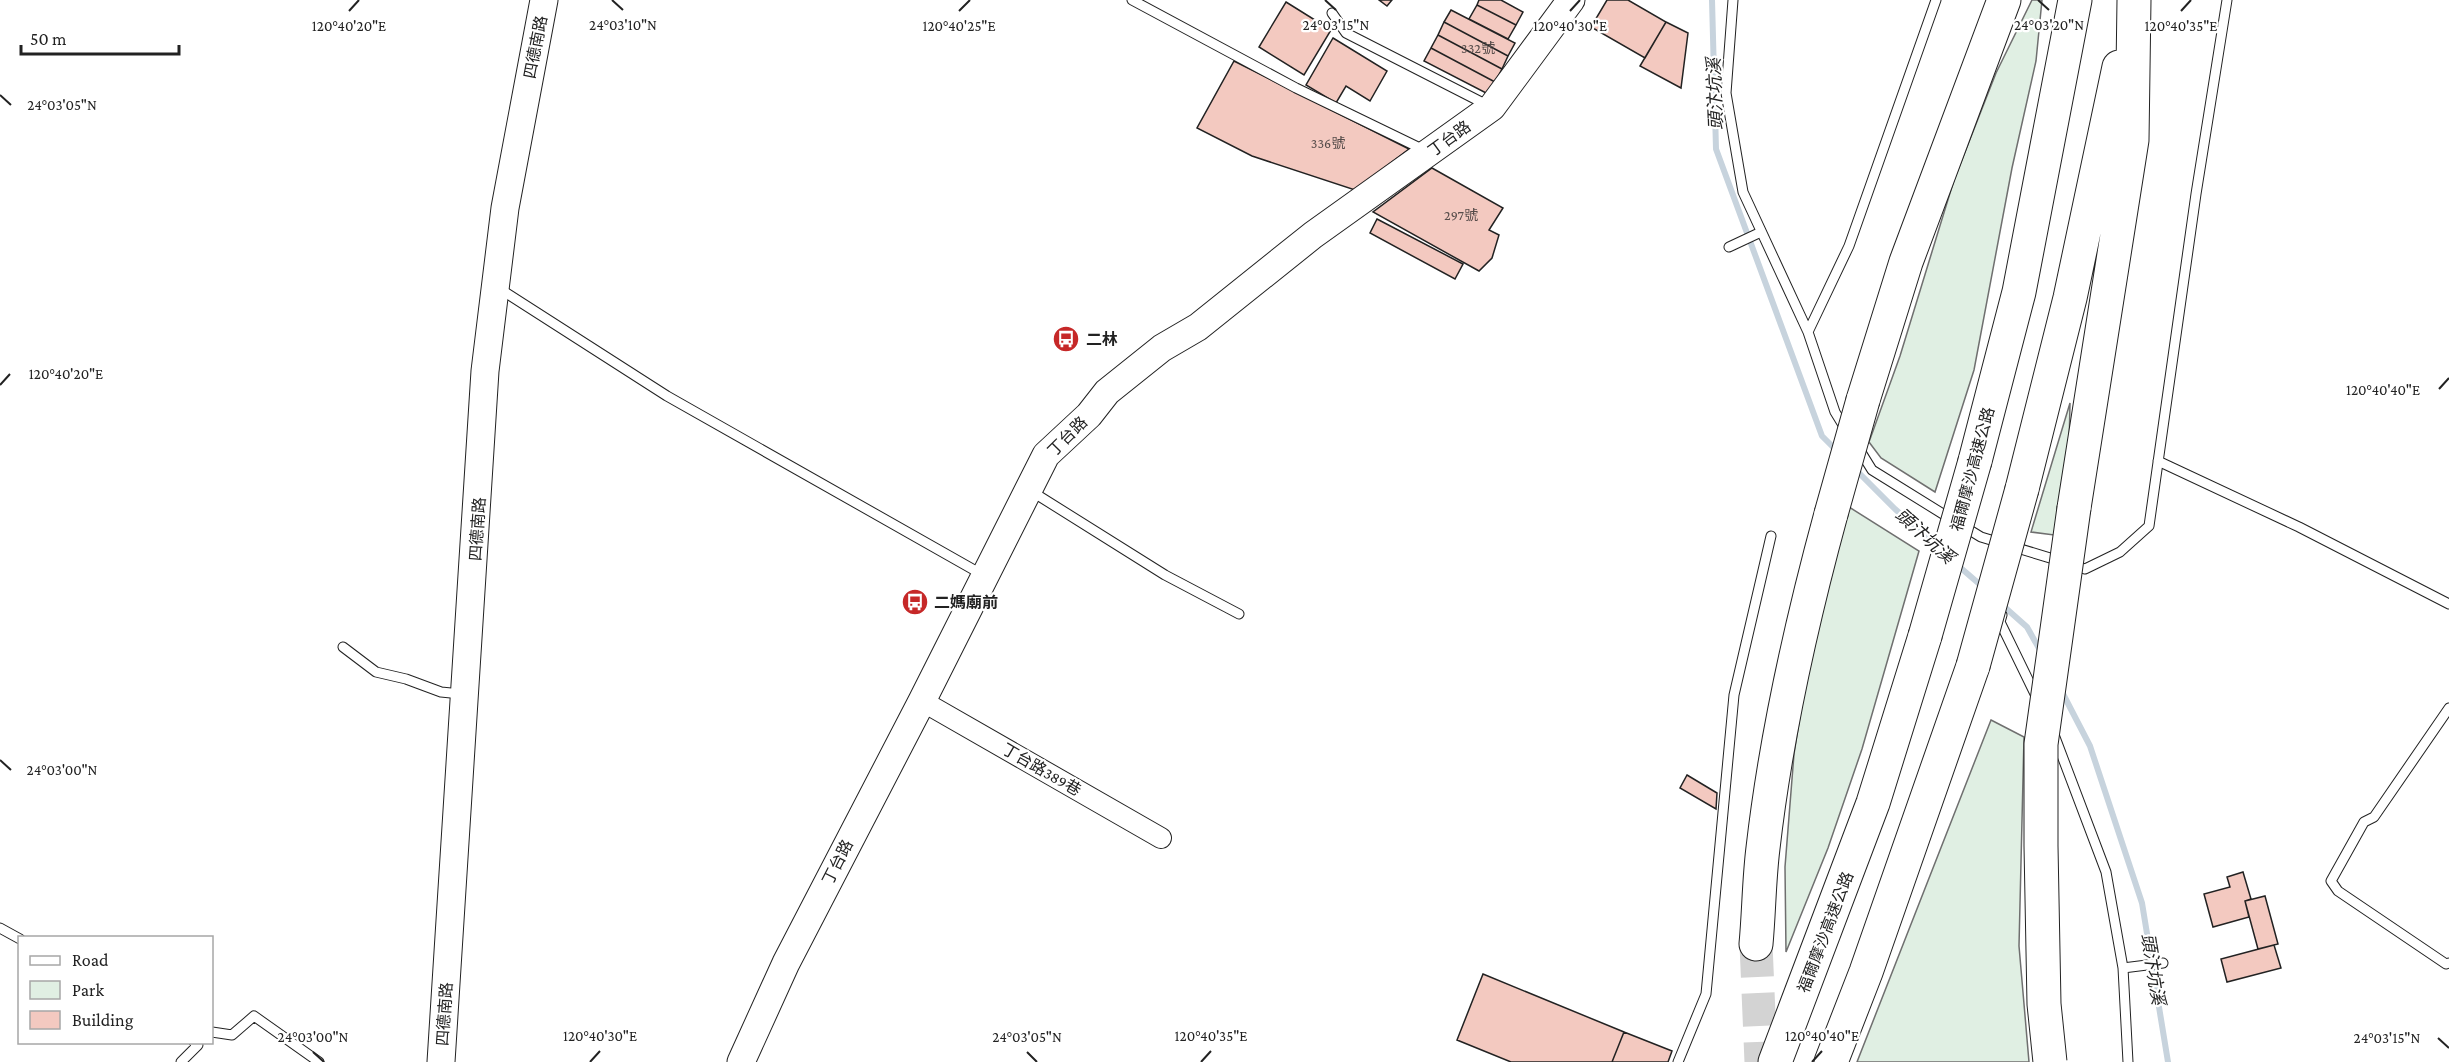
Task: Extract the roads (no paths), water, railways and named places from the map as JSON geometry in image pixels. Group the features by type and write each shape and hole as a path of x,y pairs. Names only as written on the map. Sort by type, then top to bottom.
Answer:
{"highway":[{"path":"1756,944 1763,850 1779,744 1808,596 1863,400 1906,262 2004,0"},
{"name":"福爾摩沙高速公路","path":"1775,1062 1873,803 1925,636 1975,461 2019,292 2075,0"},
{"path":"1831,1062 1866,972 1973,666 2022,489 2070,298 2133,0"},
{"path":"2050,1062 2044,1004 2041,744 2074,508 2132,141 2133,0"},
{"path":"2044,1004 2062,1062"}],"street":[{"name":"四德南路","path":"441,1062 485,371 505,208 544,0"},
{"name":"丁台路","path":"745,1059 786,963 1046,455 1089,415 1107,392 1162,348 1198,327 1313,235 1492,107 1570,0"},
{"name":"丁台路389巷","path":"922,701 1161,838"}],"lane":[{"path":"1132,0 1296,88 1429,153"},
{"path":"1733,0 1726,93 1743,192 1808,332 1835,412 1872,470 1981,537 2085,569 2120,552 2149,526 2227,0"},
{"path":"1808,332 1849,246 1936,0"},
{"path":"1332,13 1346,33 1492,107"},
{"path":"1729,247 1761,232"},
{"path":"495,286 667,396 985,576"},
{"path":"2158,461 2299,527 2449,604"},
{"path":"1029,490 1166,575 1239,614"},
{"path":"1678,1062 1706,994 1734,694 1771,536"},
{"path":"2016,560 2019,549"},
{"path":"2006,602 2000,622 2060,746 2106,872 2123,968 2128,1062"},
{"path":"343,647 376,672 406,679 441,692 466,695"},
{"path":"2449,708 2374,817 2364,822 2331,881 2338,891 2445,964 2449,963"},
{"path":"0,928 18,938"},
{"path":"2123,968 2163,963"},
{"path":"213,1032 232,1035 254,1016 319,1062"},
{"path":"181,1062 198,1046 196,1044"}],"waterway":[{"name":"頭汴坑溪","path":"1712,0 1716,149 1822,436 1837,451"},
{"name":"頭汴坑溪","path":"1855,469 1939,548"},
{"name":"頭汴坑溪","path":"1955,563 1984,588"},
{"name":"頭汴坑溪","path":"2000,603 2027,627 2041,652"},
{"name":"頭汴坑溪","path":"2061,690 2090,746 2142,903 2168,1062"}],"tunnel":[{"path":"1756,944 1761,1062"}],"place":[{"name":"二林","path":"1066,339"},
{"name":"二媽廟前","path":"915,602"}]}
